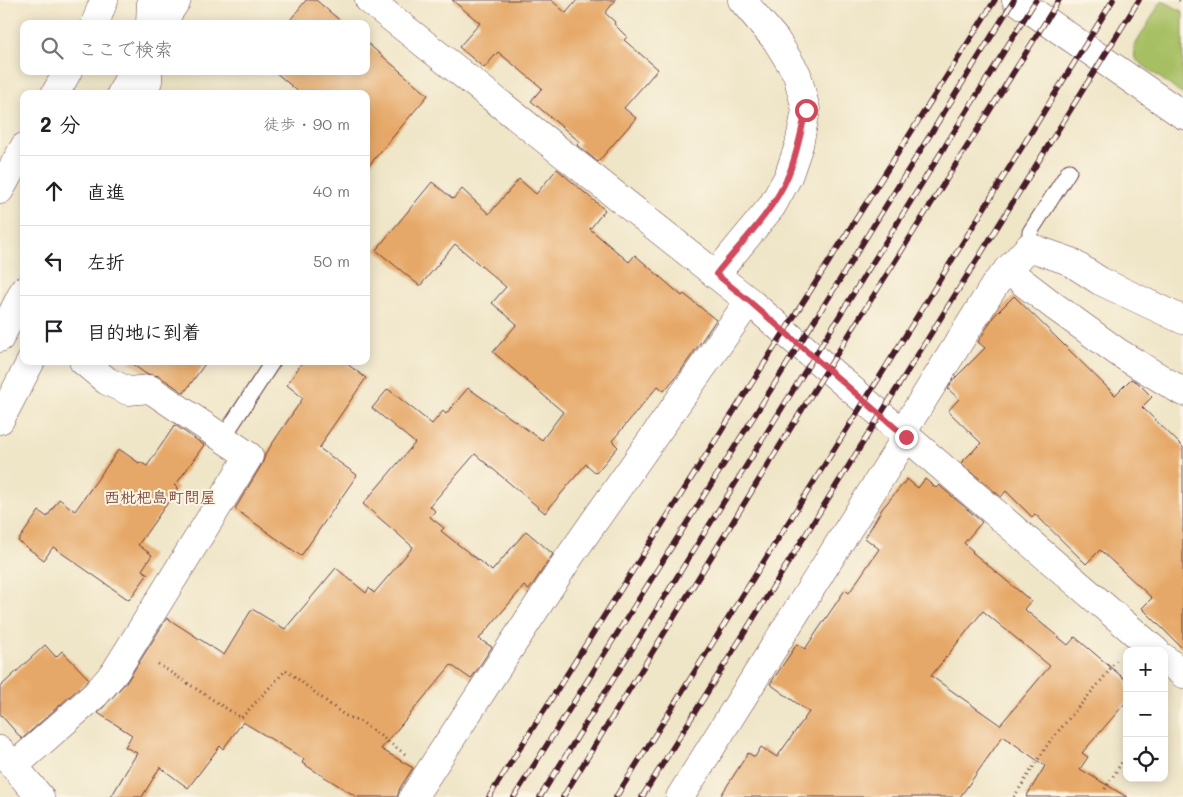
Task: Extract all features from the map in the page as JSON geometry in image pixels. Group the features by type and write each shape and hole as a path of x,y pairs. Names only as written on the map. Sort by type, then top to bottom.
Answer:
{"street":[{"path":"97,20 104,0"},
{"path":"150,20 151,0"},
{"path":"164,20 177,0"},
{"path":"369,0 749,301 1146,642"},
{"path":"716,274 772,206 788,177 799,145 806,110 797,74 776,40 742,0"},
{"path":"1016,0 1183,115"},
{"path":"57,90 66,75"},
{"path":"123,90 130,75"},
{"path":"145,90 148,75"},
{"path":"0,190 20,154"},
{"path":"680,797 996,283 1028,247 1069,261 1100,282 1183,320"},
{"path":"1007,270 1119,353 1183,392"},
{"path":"0,338 20,298"},
{"path":"414,797 570,556 749,301"},
{"path":"0,420 29,365"},
{"path":"40,797 7,758 96,694 115,672 249,456 150,389 128,391 107,381 89,365"},
{"path":"1168,661 1183,674"}],"lane":[{"path":"1028,247 1030,232 1069,171"},
{"path":"223,438 270,365"}],"path":[{"path":"1179,0 1183,2"},
{"path":"1014,797 1050,741 1105,676 1146,642"},
{"path":"131,647 241,718 286,670 344,715 363,722 430,772"},
{"path":"1105,789 1123,760"}],"green space":[{"path":"1162,0 1183,12 1183,95 1135,59 1134,47"}],"building":[{"path":"306,0 316,0 339,20 290,20"},
{"path":"452,0 551,0 566,13 577,0 616,0 605,13 627,37 624,40 658,69 624,108 636,118 598,162 577,145 580,142 531,101 542,88 498,52 484,68 459,47 480,23"},
{"path":"370,45 428,95 370,164 370,90 296,90 279,75 370,75"},
{"path":"557,169 605,210 590,229 629,262 635,255 682,296 684,294 716,320 680,372 664,391 658,386 612,441 618,447 596,473 586,464 545,513 475,454 430,506 435,511 430,517 444,528 441,531 492,571 526,531 553,554 529,590 524,586 479,639 492,647 471,679 451,665 381,749 413,768 400,788 397,797 357,797 302,763 304,759 243,722 223,749 220,746 188,788 160,767 142,797 111,797 137,753 125,747 132,735 98,713 128,680 167,618 224,655 252,609 285,629 336,568 366,593 369,588 374,593 413,547 363,504 415,443 372,408 388,389 432,424 443,411 446,414 468,388 542,440 563,412 493,352 517,324 492,303 506,287 455,244 420,286 376,250 432,182 453,199 462,189 489,214 519,179 536,194"},
{"path":"1014,296 1115,395 1131,379 1137,382 1152,397 1142,407 1183,447 1183,649 1142,608 1152,598 1100,550 1086,564 1035,514 1032,517 1006,491 1001,497 961,463 981,443 948,411 959,399 948,389 953,380 985,348 978,342 994,316"},
{"path":"134,365 204,365 184,393 159,376 146,374"},
{"path":"300,365 348,365 366,378 319,448 357,475 301,556 235,509 262,464 266,453 303,398 287,385"},
{"path":"175,425 204,445 175,486 178,488 138,545 152,555 142,570 148,574 129,600 53,547 44,560 18,541 39,511 47,517 59,499 75,511 119,449 139,463 147,466"},
{"path":"907,479 918,488 925,479 936,488 939,485 982,522 964,543 972,552 1031,601 1024,609 1068,645 1075,637 1123,678 1123,706 1082,753 1088,757 1080,769 1127,797 1026,797 1045,766 1003,736 960,797 720,797 748,753 755,757 761,747 777,757 809,712 770,684 797,644 805,649 845,590 849,593 879,549 865,538 882,509","holes":["983,611 1050,666 1000,725 931,676"]},
{"path":"45,645 56,657 62,651 89,679 22,739 0,714 0,687"}],"railway":[{"path":"489,797 995,0"},
{"path":"514,797 1014,0"},
{"path":"540,797 1036,0"},
{"path":"563,797 813,392 1059,0"},
{"path":"616,797 1113,0"},
{"path":"642,797 1139,0"}],"district":[{"name":"西枇杷島町問屋","path":"160,497"}],"route":[{"path":"806,110 799,145 788,177 772,206 716,274 906,437"}]}
